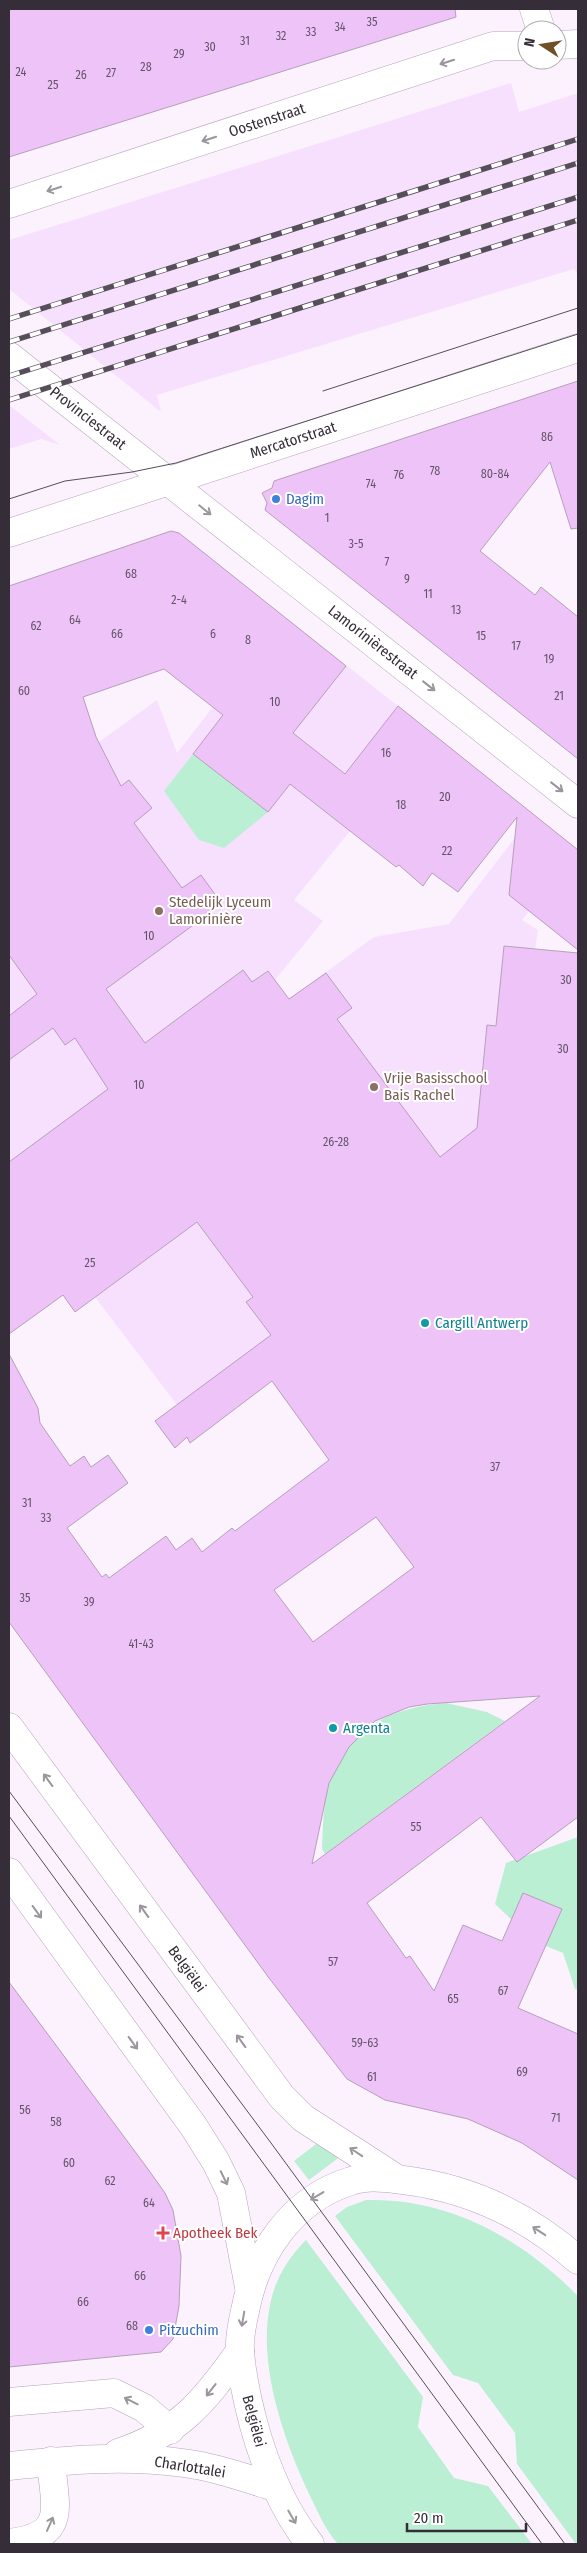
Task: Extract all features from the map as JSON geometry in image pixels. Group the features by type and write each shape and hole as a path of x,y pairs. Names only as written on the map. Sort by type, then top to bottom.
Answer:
{"street":[{"name":"Oostenstraat","path":"9,204 493,46 517,46"},
{"name":"Mercatorstraat","path":"9,533 167,480 578,348"},
{"name":"Provinciestraat","path":"9,356 167,480"},
{"name":"Lamorinièrestraat","path":"167,480 578,804"},
{"name":"Belgiëlei","path":"9,1727 282,2097 303,2118 397,2179"},
{"name":"Belgiëlei","path":"9,1872 194,2127 216,2162 231,2193 249,2287"},
{"name":"Belgiëlei","path":"310,2544 299,2530 275,2487 260,2448 246,2396 240,2351 249,2287 262,2257 279,2230 297,2210 312,2199 352,2180 376,2177 432,2184 473,2195 516,2216 564,2248 578,2260"},
{"name":"Charlottalei","path":"102,2458 146,2444 170,2430 209,2394 240,2351"},
{"path":"9,2402 114,2393 144,2408 170,2430"},
{"name":"Charlottalei","path":"9,2466 102,2458 184,2463 275,2487"},
{"path":"9,2543 28,2541 45,2534 51,2525 55,2509 51,2461"}],"shaded area":[{"path":"511,83 519,112 578,93 578,275 574,269 157,395 161,412 9,289 9,240"},
{"path":"9,405 60,445 41,439 9,449"},
{"path":"284,616 398,706 319,807 350,831 294,900 323,921 275,980 288,1000 374,937 449,924 533,814 578,850 522,920 538,930 535,949 480,1180 177,1405 95,1297 171,1242 135,1190 207,1060 9,1206 9,767 87,710 99,742 157,700 177,753"}],"green space":[{"path":"193,754 268,812 224,848 199,840 164,791"},
{"path":"446,1703 487,1712 505,1721 325,1854 322,1849 327,1792 337,1765 347,1748 359,1735 374,1724 390,1716 407,1709"},
{"path":"578,1837 578,1990 575,1989 563,1953 534,1941 495,1904 506,1863"},
{"path":"316,2144 345,2153 309,2180 294,2161"},
{"path":"366,2200 397,2201 426,2206 455,2214 482,2226 532,2256 578,2296 578,2544 576,2544 517,2464 515,2433 478,2383 453,2375 335,2216 347,2207"},
{"path":"306,2240 423,2397 418,2427 454,2478 488,2486 532,2544 338,2544 334,2539 321,2519 293,2457 276,2406 267,2354 267,2329 275,2286 293,2254"}],"building":[{"path":"9,9 455,9 456,17 9,157"},
{"path":"578,381 578,528 571,529 550,462 480,551 535,595 541,587 578,617 578,759 265,510 267,503 262,493 272,488 274,481"},
{"path":"171,531 179,533 346,666 293,733 345,774 398,706 578,850 578,950 509,895 517,817 458,892 432,873 423,886 399,865 396,867 290,784 268,812 193,754 223,715 164,669 83,697 96,737 121,786 129,780 152,808 134,823 182,888 201,875 222,904 106,989 145,1043 243,970 252,982 268,971 289,999 326,973 352,1008 337,1019 440,1157 477,1128 487,1025 496,1026 504,946 578,953 578,1817 517,1862 481,1817 367,1903 406,1958 410,1956 434,1991 463,1925 502,1941 523,1893 562,1909 518,2008 578,2034 578,2180 522,2143 468,2119 385,2100 347,2079 269,1978 9,1622 9,1354 38,1408 40,1423 70,1466 84,1456 91,1467 108,1455 128,1483 67,1528 102,1577 106,1574 109,1578 166,1536 176,1550 192,1538 202,1552 232,1528 235,1531 329,1460 272,1381 190,1443 187,1437 175,1448 155,1421 271,1335 246,1302 253,1297 197,1222 75,1312 63,1295 9,1334 9,1162 108,1089 75,1038 65,1045 53,1028 9,1060 9,1016 37,994 9,955 9,586","holes":["376,1517 414,1567 313,1642 274,1590","540,1696 312,1864 329,1783 349,1747 375,1721 409,1707 427,1704"]},
{"path":"9,1982 145,2165 165,2193 173,2210 181,2256 179,2306 173,2339 161,2352 9,2367"}],"tram line":[{"path":"323,391 578,308"},
{"path":"9,499 65,481 132,472 176,463 578,334"},
{"path":"9,1791 271,2143 565,2544"},
{"path":"9,1816 542,2544"}],"railway":[{"path":"9,319 578,139"},
{"path":"9,342 578,163"},
{"path":"9,376 578,197"},
{"path":"9,400 578,220"}],"place":[{"name":"Dagim","path":"276,499"},
{"name":"Stedelijk Lyceum Lamorinière","path":"159,911"},
{"name":"Vrije Basisschool Bais Rachel","path":"374,1087"},
{"name":"Cargill Antwerp","path":"425,1323"},
{"name":"Argenta","path":"333,1728"},
{"name":"Apotheek Bek","path":"163,2233"},
{"name":"Pitzuchim","path":"149,2330"}]}
